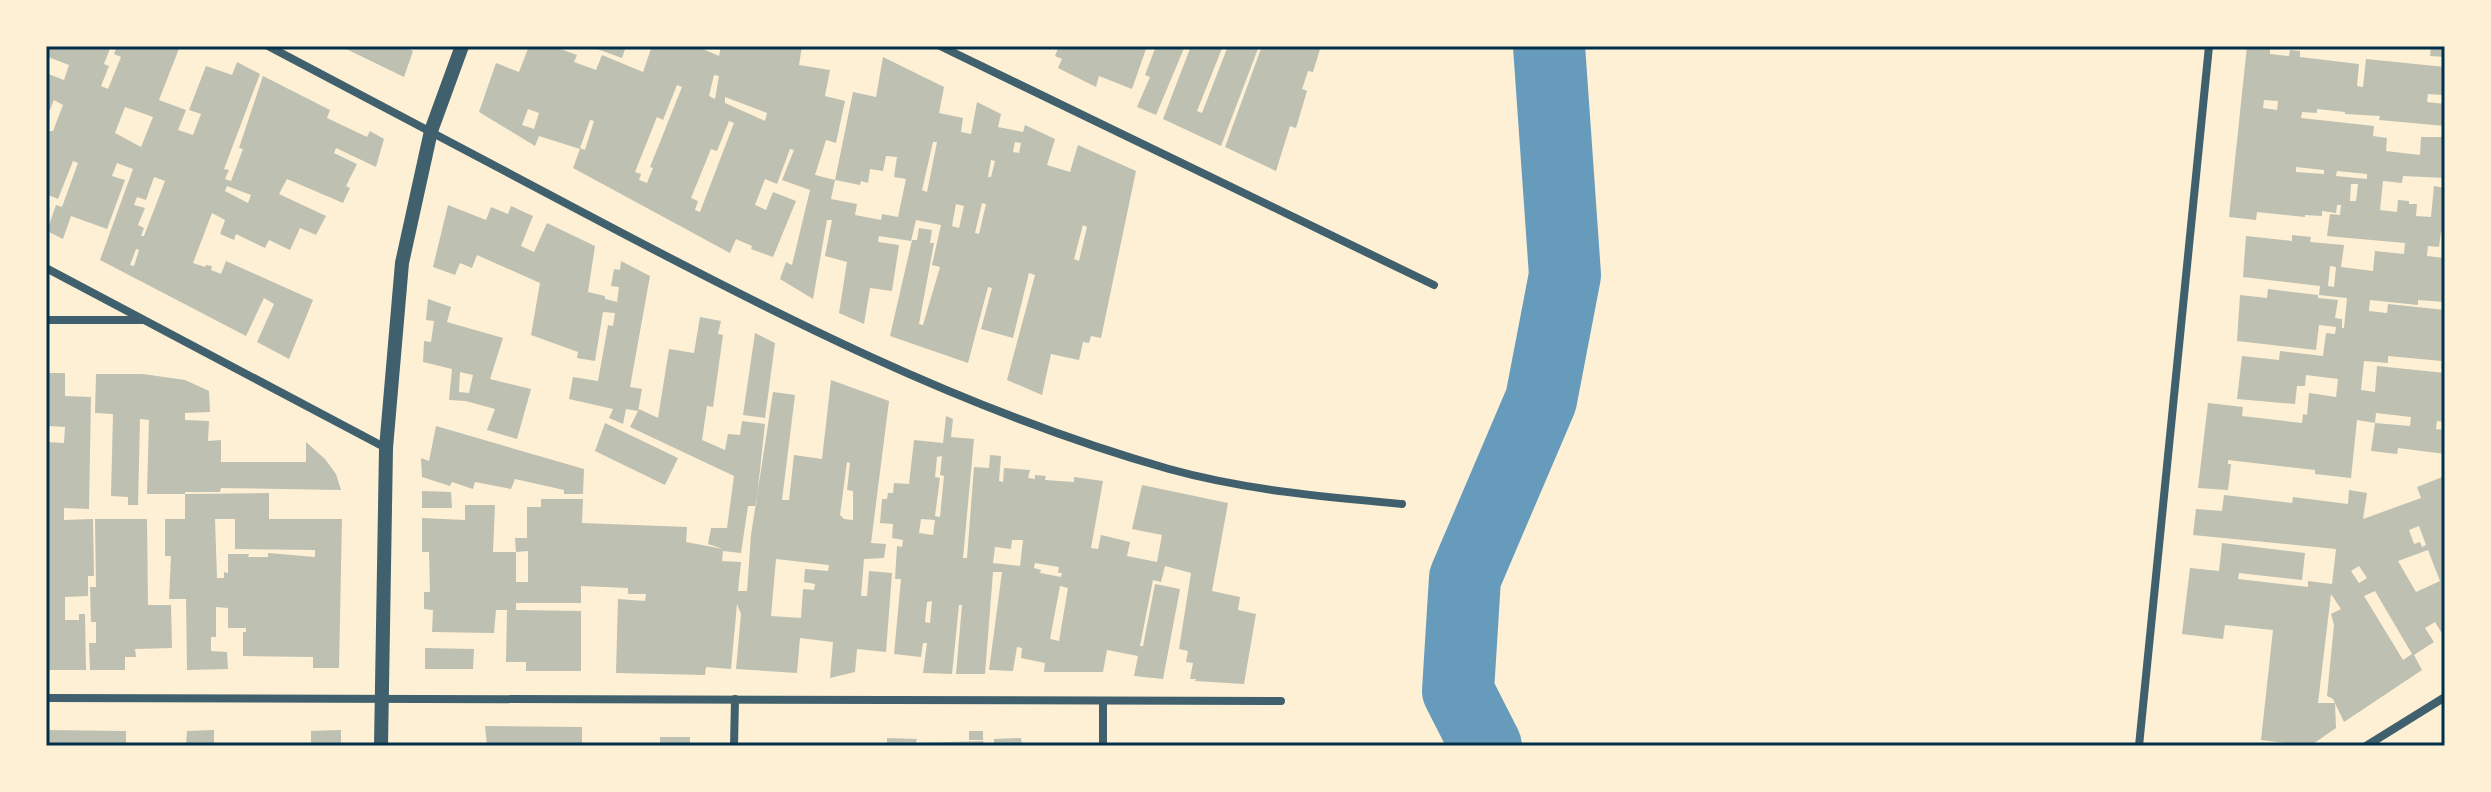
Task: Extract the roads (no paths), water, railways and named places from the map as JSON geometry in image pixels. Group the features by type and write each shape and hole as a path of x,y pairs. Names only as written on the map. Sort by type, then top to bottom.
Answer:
{"street":[{"path":"268,46 667,257 857,352 1010,416 1171,469 1298,495 1402,504"},
{"path":"381,746 386,448 402,263 431,131 462,46"},
{"path":"940,46 1434,285"},
{"path":"2139,746 2209,46"},
{"path":"46,268 386,448"},
{"path":"46,320 143,320"},
{"path":"2366,746 2445,697"},
{"path":"46,698 1281,701"},
{"path":"734,746 735,699"},
{"path":"1103,702 1103,746"}],"waterway":[{"path":"1486,746 1458,691 1465,578 1541,400 1565,275 1549,46"}]}
